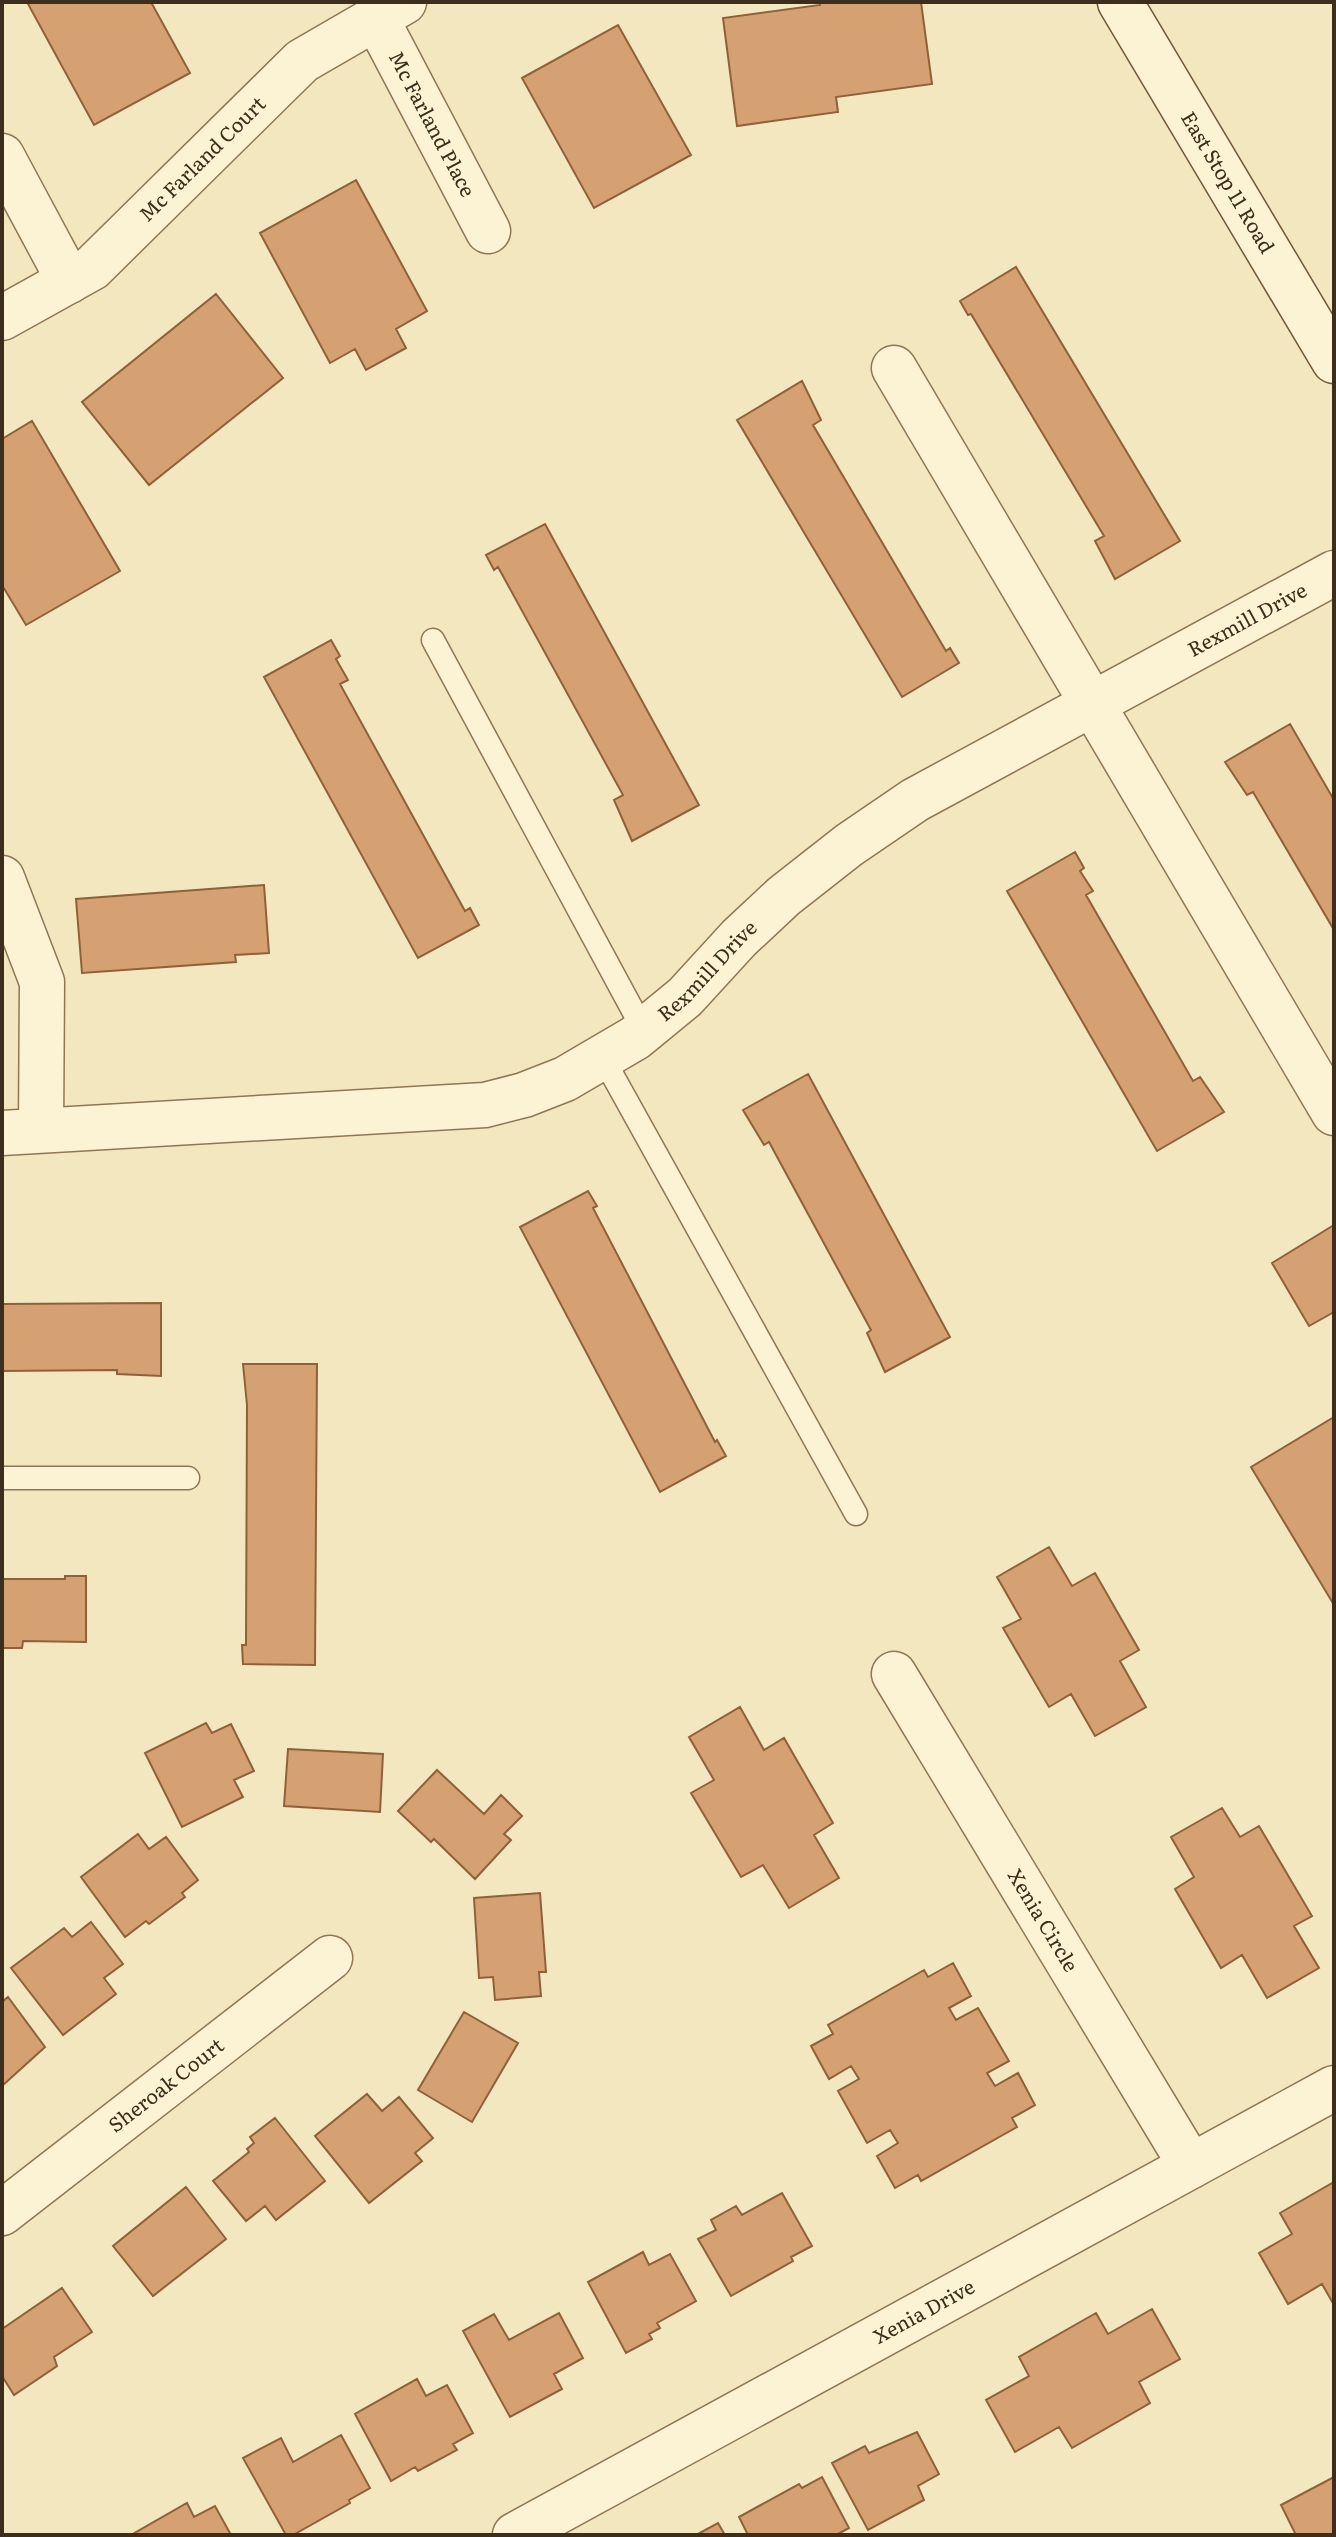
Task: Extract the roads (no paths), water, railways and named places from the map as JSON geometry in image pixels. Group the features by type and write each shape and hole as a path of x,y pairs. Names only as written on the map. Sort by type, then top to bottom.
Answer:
{"street":[{"name":"East Stop 11 Road","path":"1120,2 1334,361"},
{"name":"Mc Farland Place","path":"390,10 488,231"},
{"name":"Mc Farland Court","path":"2,318 92,268 302,61 390,10"},
{"path":"2,156 69,281"},
{"path":"894,368 1334,1113"},
{"name":"Rexmill Drive","path":"21,1131 485,1105 524,1095 565,1079 644,1031 685,997 768,910 849,845 949,780 1334,573"},
{"path":"2,878 42,982 21,1131"},
{"name":"Xenia Circle","path":"894,1674 1191,2166"},
{"name":"Sheroak Court","path":"2,2213 330,1958"},
{"name":"Xenia Drive","path":"515,2535 1334,2088"}],"lane":[{"path":"433,640 644,1031"},
{"path":"603,1058 856,1514"},
{"path":"2,1478 188,1478"}]}
